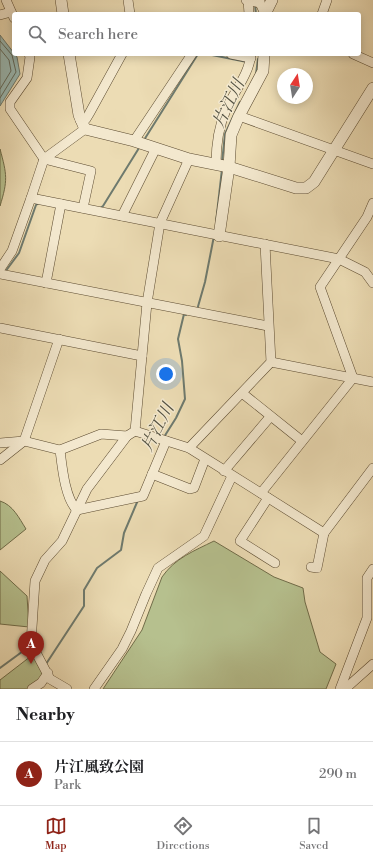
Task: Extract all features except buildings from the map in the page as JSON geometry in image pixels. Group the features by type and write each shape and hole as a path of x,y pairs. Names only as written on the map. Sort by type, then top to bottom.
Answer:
{"street":[{"path":"0,15 12,15 6,0"},
{"path":"61,0 63,12"},
{"path":"128,0 130,12"},
{"path":"249,12 247,0 260,2 264,12"},
{"path":"266,12 272,0"},
{"path":"323,12 327,0"},
{"path":"30,56 27,78 10,102 10,109 44,159 91,171 83,208"},
{"path":"69,56 83,125"},
{"path":"121,56 83,125 44,159 12,251 2,272 46,283 268,326"},
{"path":"139,143 191,56"},
{"path":"221,165 216,142 219,126 226,108 241,84 250,59 239,56"},
{"path":"214,234 221,165 230,135 263,71 264,56"},
{"path":"357,56 373,63"},
{"path":"83,125 189,159 221,165 296,188 306,188 314,182 373,88"},
{"path":"239,116 373,164"},
{"path":"122,216 156,148"},
{"path":"135,431 147,303 160,223 189,159"},
{"path":"31,198 61,207 83,208 339,259 365,272 373,283"},
{"path":"353,378 320,287 367,217 373,203"},
{"path":"46,283 61,207"},
{"path":"189,448 270,362 265,244"},
{"path":"0,329 142,356"},
{"path":"0,460 24,441 59,339"},
{"path":"270,362 373,382"},
{"path":"273,559 240,541 264,496 302,442 353,378"},
{"path":"242,393 302,442"},
{"path":"224,471 270,416"},
{"path":"68,689 50,679 31,643 35,581 45,560 62,541 88,489 127,436 135,431"},
{"path":"135,431 189,448 324,533"},
{"path":"0,442 24,441 60,450 101,434 127,436"},
{"path":"77,510 137,499 144,496 166,441"},
{"path":"60,450 64,481 73,506 77,510"},
{"path":"152,474 190,489 194,488 205,459"},
{"path":"310,567 317,568 324,533 373,468"},
{"path":"94,689 122,649 158,568 204,536 232,476"},
{"path":"340,689 367,618 367,578 373,569"},
{"path":"345,689 373,664"},
{"path":"32,689 41,683 48,673"}],"green space":[{"path":"0,149 6,178 0,206"},
{"path":"0,501 12,509 26,529 0,550"},
{"path":"214,541 274,577 303,588 305,602 320,652 336,664 326,689 103,689 142,630 162,577 167,570 179,560"},
{"path":"0,571 27,596 29,627 0,624"},
{"path":"35,653 46,674 30,689 0,689 0,680"}],"water":[{"path":"0,35 12,51 12,56 17,57 20,74 0,106"}],"waterway":[{"name":"片江川","path":"255,5 256,12"},
{"path":"144,140 197,56"},
{"path":"217,56 247,62"},
{"name":"片江川","path":"256,74 258,59"},
{"name":"片江川","path":"222,162 225,134 240,102"},
{"path":"99,209 103,206 139,148"},
{"name":"片江川","path":"216,222 222,169"},
{"path":"5,272 19,253 36,205 39,203"},
{"name":"片江川","path":"197,310 205,282 214,236"},
{"name":"片江川","path":"164,437 176,418 185,399 182,361 178,339 184,314 186,315"},
{"name":"片江川","path":"46,664 84,606 84,590 97,568 121,550 124,533 138,500"},
{"name":"片江川","path":"0,668 30,646"}],"place":[{"name":"片江風致公園","path":"31,664"}]}
